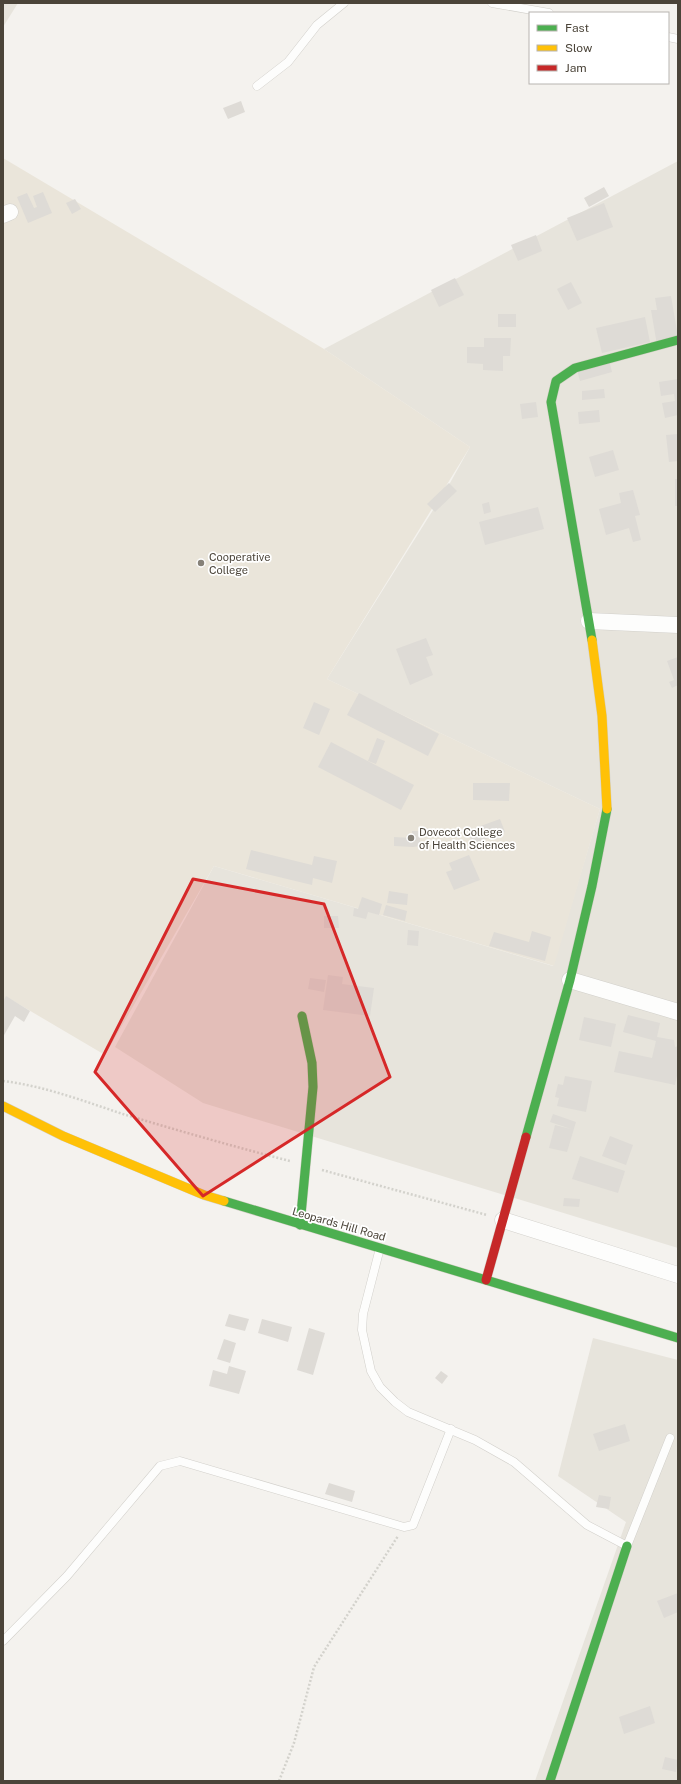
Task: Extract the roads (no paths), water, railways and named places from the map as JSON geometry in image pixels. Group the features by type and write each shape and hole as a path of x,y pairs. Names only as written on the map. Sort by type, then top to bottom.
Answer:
{"street":[{"path":"486,1280 570,980 592,886 608,806 602,716 589,621 551,402 556,381 575,368 678,340"},
{"path":"589,621 678,625"},
{"path":"570,980 678,1012"},
{"path":"300,1226 313,1087 312,1063 302,1016"},
{"name":"Leopards Hill Road","path":"3,1106 26,1119 63,1136 204,1195 300,1226 380,1248 678,1338"},
{"path":"503,1220 678,1275"},
{"path":"550,1781 627,1546"}],"lane":[{"path":"257,86 288,62 318,25 344,3"},
{"path":"492,3 543,12"},
{"path":"380,1248 362,1330 371,1371 380,1386 395,1402 408,1412 481,1442 514,1462 586,1525 627,1546 670,1438"},
{"path":"3,1641 67,1576 160,1466 180,1462 404,1527 413,1525 451,1429"}],"place":[{"name":"Cooperative College","path":"201,563"},
{"name":"Dovecot College of Health Sciences","path":"411,838"}]}
